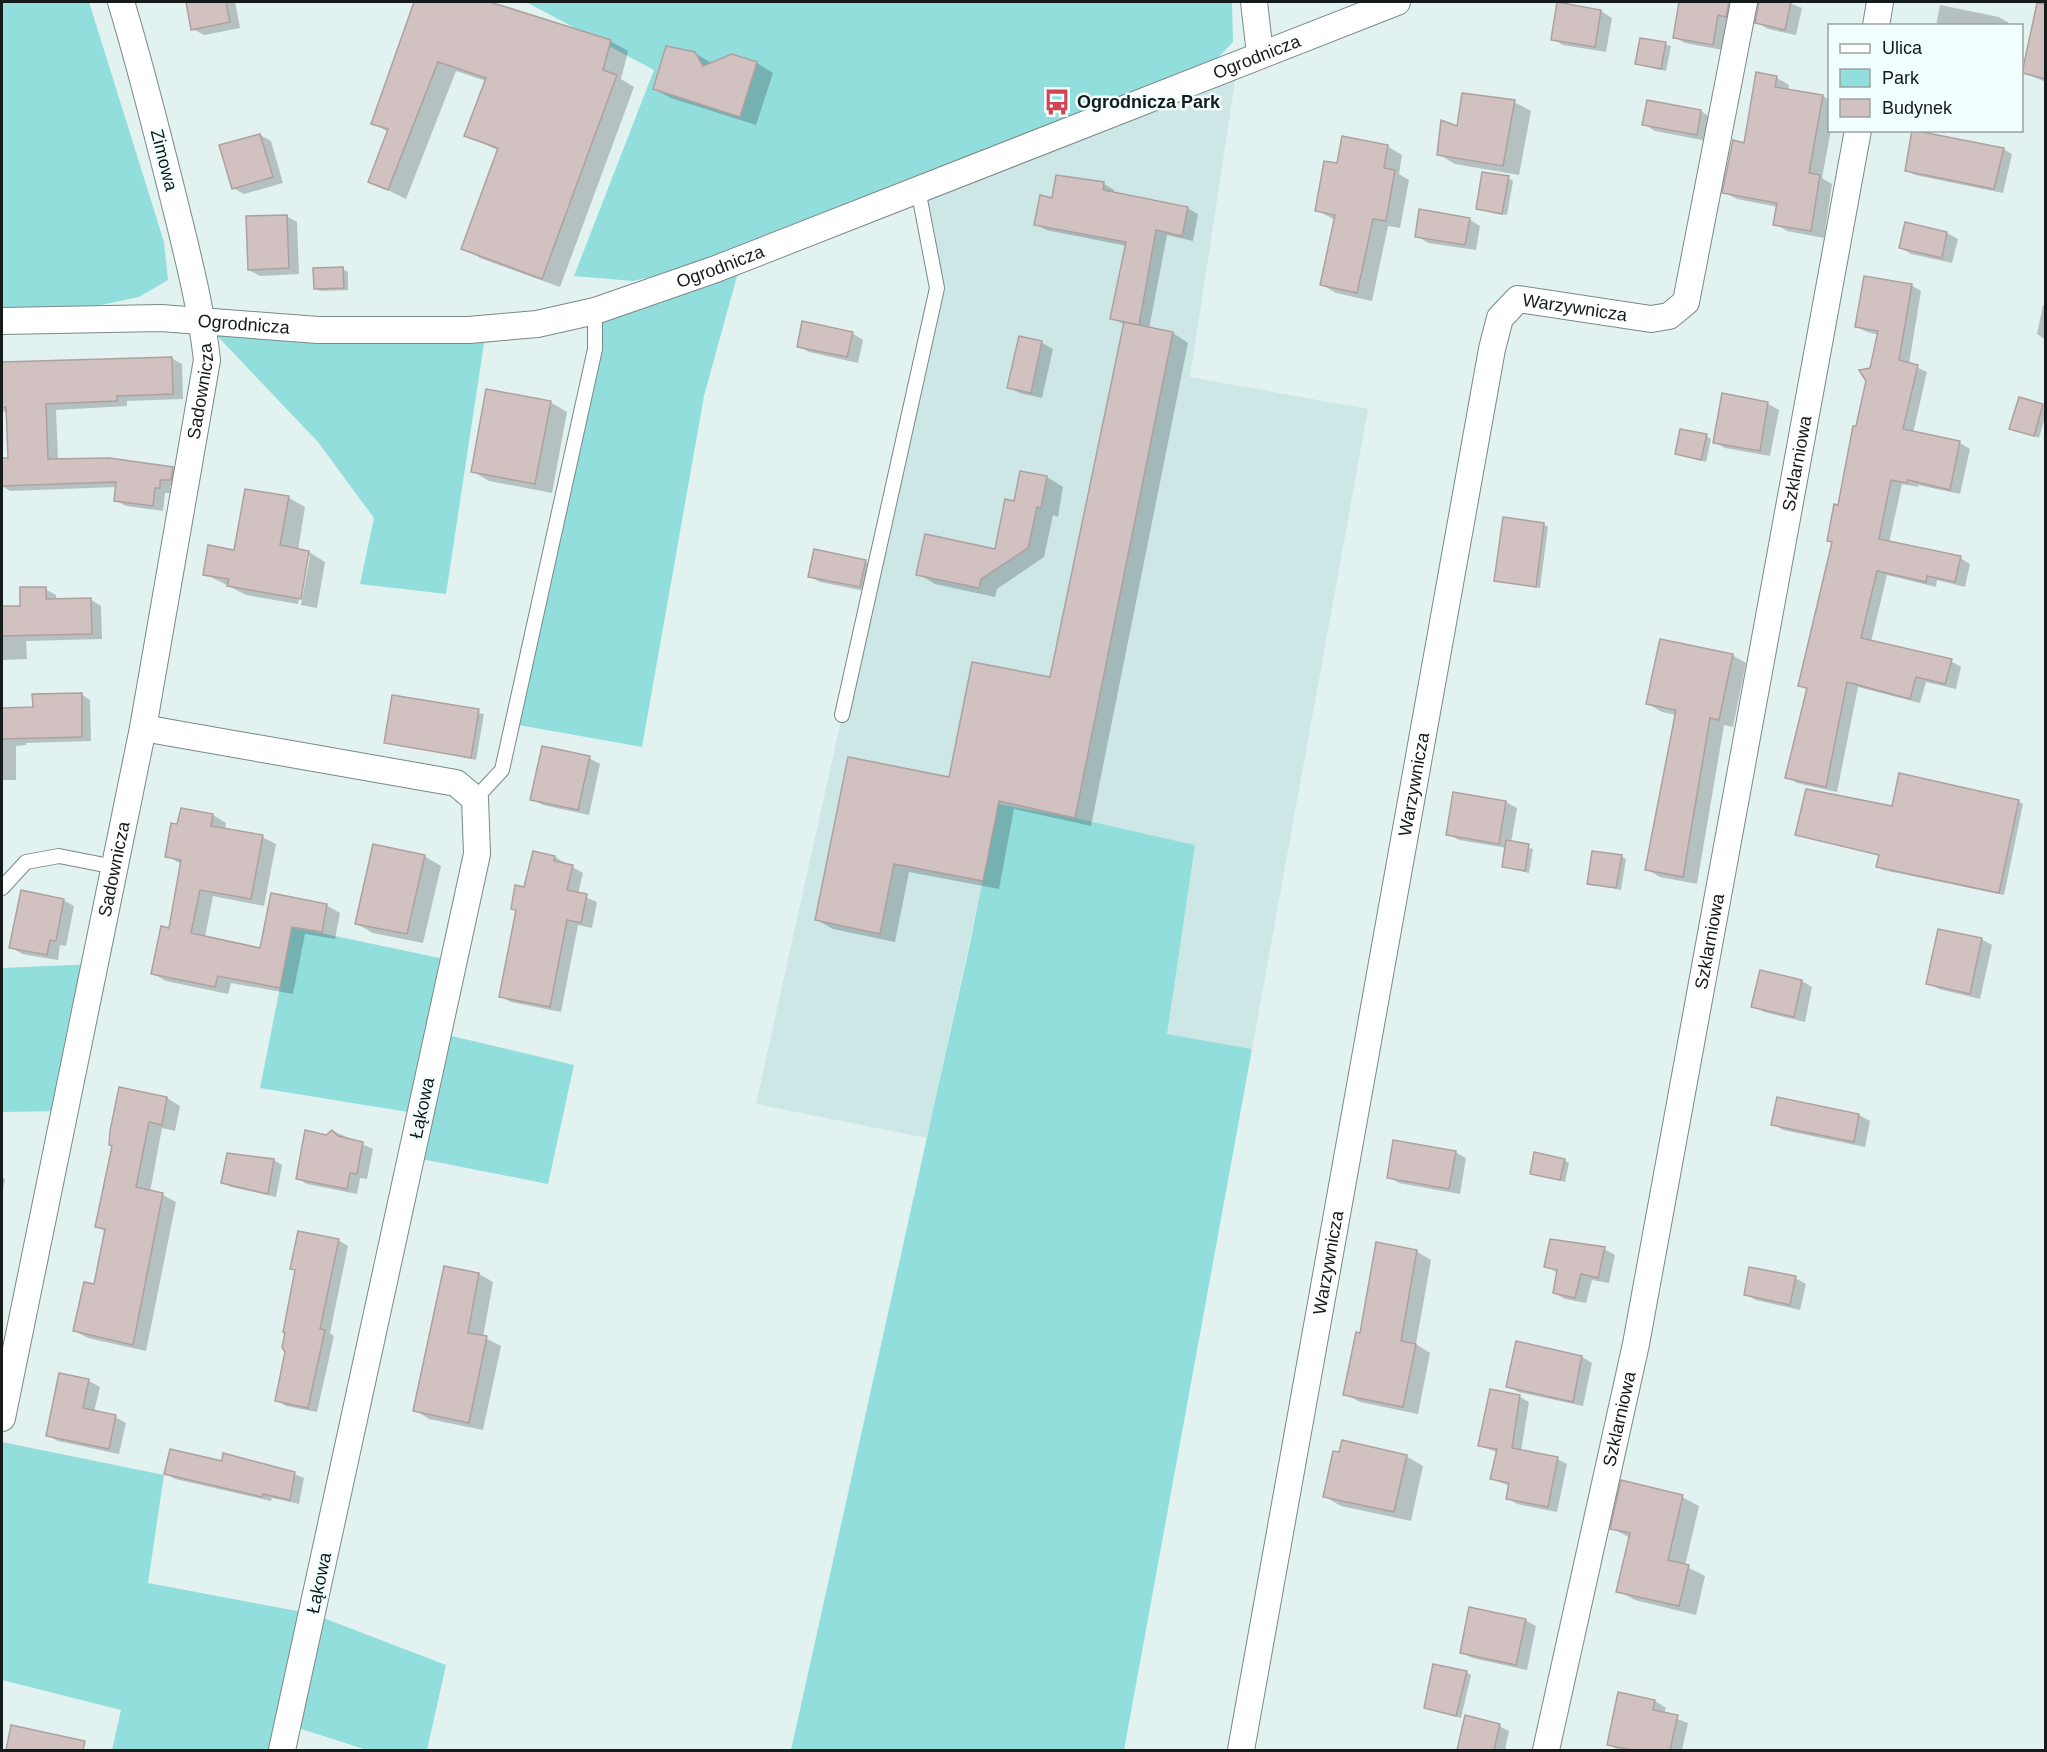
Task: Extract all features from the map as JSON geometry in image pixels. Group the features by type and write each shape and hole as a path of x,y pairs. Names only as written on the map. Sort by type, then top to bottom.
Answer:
{"street":[{"name":"Zimowa","path":"122,2 145,81 202,320"},
{"path":"1254,2 1260,54"},
{"name":"Ogrodnicza","path":"2,321 161,318 318,330 469,330 537,324 595,311 716,269 1390,2"},
{"name":"Warzywnicza","path":"1240,1750 1483,396 1500,318 1518,299 1651,319 1669,316 1686,302 1744,2"},
{"path":"1876,24 1880,2"},
{"name":"Szklarniowa","path":"1546,1750 1638,1333 1858,132"},
{"name":"Sadownicza","path":"2,1418 142,728 207,360 202,320"},
{"path":"142,728 456,783 475,799"},
{"name":"Łąkowa","path":"282,1750 477,854 475,799"}],"lane":[{"path":"842,716 937,288 918,189"},
{"path":"475,799 502,770 595,349 595,311"},
{"path":"2,888 26,862 58,856 115,867"}],"shaded area":[{"path":"1238,62 1190,377 1368,409 1252,1049 1166,1034 1195,845 1075,818 999,804 927,1138 756,1104 937,288 918,189"}],"green space":[{"path":"2,2 89,2 164,242 168,280 139,297 35,319 2,312"},
{"path":"526,2 1232,2 1233,42 1212,64 723,260 633,281 574,276 654,70"},
{"path":"742,258 704,396 642,747 513,724 595,349 595,311"},
{"path":"202,320 486,330 446,594 360,584 374,518 318,442"},
{"path":"998,804 1075,818 1195,845 1167,1034 1252,1049 1124,1750 791,1750 969,948"},
{"path":"292,927 454,961 439,1033 574,1065 548,1184 411,1157 420,1114 260,1088"},
{"path":"95,964 65,1111 2,1112 2,968"},
{"path":"2,1442 164,1475 148,1583 313,1614 446,1665 427,1750 367,1750 289,1725 282,1750 112,1750 121,1710 2,1680"}],"building":[{"path":"186,2 226,2 230,22 191,30"},
{"path":"414,2 490,2 611,40 603,70 617,75 542,279 461,249 498,148 464,136 486,78 438,62 388,190 368,182 388,129 371,124"},
{"path":"1557,2 1601,10 1595,47 1551,40"},
{"path":"1679,2 1729,2 1726,17 1718,15 1713,45 1673,38"},
{"path":"1759,2 1791,2 1785,30 1755,23"},
{"path":"2037,3 2046,4 2046,79 2023,73"},
{"path":"1640,38 1666,42 1661,69 1635,64"},
{"path":"666,46 695,52 703,66 732,54 757,62 740,117 653,89"},
{"path":"1756,72 1777,76 1775,87 1823,95 1809,173 1820,175 1811,231 1773,225 1777,203 1722,193 1733,140 1744,143"},
{"path":"1462,93 1515,100 1503,166 1437,155 1441,120 1457,126"},
{"path":"1647,100 1701,110 1697,135 1642,125"},
{"path":"1912,132 1922,132 2004,148 1994,189 1905,171"},
{"path":"260,134 273,177 232,189 219,145"},
{"path":"1342,136 1388,145 1384,168 1395,170 1386,221 1373,219 1357,293 1320,285 1335,215 1315,211 1324,161 1337,163"},
{"path":"1482,172 1509,176 1502,214 1476,209"},
{"path":"1056,175 1104,182 1103,190 1188,207 1182,236 1156,230 1139,325 1110,319 1126,242 1034,225 1040,195 1052,198"},
{"path":"1419,209 1470,218 1465,245 1415,237"},
{"path":"287,215 289,268 248,270 246,216"},
{"path":"1905,222 1947,232 1942,258 1899,248"},
{"path":"343,267 344,288 314,289 313,268"},
{"path":"1864,276 1912,284 1899,360 1918,365 1903,429 1960,441 1950,490 1908,480 1907,483 1891,480 1879,539 1961,556 1955,582 1927,576 1926,582 1877,571 1861,638 1952,659 1945,684 1916,677 1910,699 1847,682 1826,787 1785,778 1807,688 1798,686 1832,542 1827,541 1834,504 1838,505 1853,426 1856,426 1866,381 1859,370 1870,368 1878,331 1855,327"},
{"path":"802,321 853,332 847,357 797,347"},
{"path":"1124,322 1173,332 1075,818 999,801 983,881 894,864 880,934 815,920 848,757 949,777 972,662 1050,677"},
{"path":"1019,336 1042,341 1031,393 1007,388"},
{"path":"172,357 173,394 117,396 117,401 46,404 48,459 109,458 173,467 171,480 160,480 160,488 155,488 153,506 114,501 116,482 2,486 2,458 8,458 6,407 2,408 2,362"},
{"path":"486,389 551,401 535,484 471,472"},
{"path":"1722,393 1768,402 1760,451 1713,443"},
{"path":"2019,397 2043,404 2034,436 2009,429"},
{"path":"1680,429 1707,434 1701,460 1675,454"},
{"path":"1020,471 1047,476 1041,508 1037,507 1028,548 981,579 979,588 916,575 925,534 995,549 1005,499 1014,501"},
{"path":"245,489 289,496 280,545 309,551 301,599 227,586 229,579 203,575 208,545 234,550"},
{"path":"1503,517 1544,523 1536,587 1494,581"},
{"path":"814,549 866,560 860,587 808,577"},
{"path":"20,587 46,587 46,599 91,598 92,634 2,636 2,606 20,606"},
{"path":"1660,639 1733,654 1719,720 1710,718 1683,877 1645,870 1676,710 1646,704"},
{"path":"82,693 82,737 2,739 2,708 33,707 32,694"},
{"path":"392,695 479,709 471,758 384,743"},
{"path":"542,746 590,756 578,810 530,800"},
{"path":"1899,773 2019,800 1999,893 1876,867 1879,855 1795,835 1806,789 1892,806"},
{"path":"1453,792 1506,801 1499,844 1446,835"},
{"path":"181,808 213,814 211,826 263,835 251,899 200,890 191,933 260,948 271,893 327,904 322,932 292,927 280,988 218,976 215,987 151,974 161,926 169,928 181,860 165,857 171,823 177,824"},
{"path":"1506,840 1529,844 1525,871 1502,867"},
{"path":"373,844 425,855 407,934 355,924"},
{"path":"533,851 555,856 554,861 573,865 567,890 587,894 581,923 567,920 550,1007 499,997 516,910 511,909 515,885 524,887"},
{"path":"1592,851 1622,855 1616,888 1587,884"},
{"path":"21,890 64,899 56,941 50,940 47,955 9,948"},
{"path":"1938,929 1982,938 1970,994 1926,984"},
{"path":"1760,970 1802,980 1794,1017 1751,1007"},
{"path":"119,1087 167,1097 162,1125 149,1122 136,1187 163,1193 133,1345 73,1331 84,1282 94,1284 105,1229 95,1227 112,1146 109,1145 110,1131"},
{"path":"1777,1097 1859,1114 1854,1142 1771,1125"},
{"path":"305,1130 326,1135 332,1130 338,1136 363,1142 357,1174 350,1173 347,1189 296,1179"},
{"path":"1393,1140 1456,1151 1449,1189 1387,1178"},
{"path":"1534,1152 1565,1159 1560,1180 1530,1174"},
{"path":"227,1153 274,1159 268,1194 221,1183"},
{"path":"298,1231 339,1239 320,1329 325,1330 308,1408 275,1401 285,1352 282,1347 285,1333 283,1332 295,1270 290,1269"},
{"path":"1550,1239 1605,1247 1598,1278 1581,1274 1575,1298 1553,1293 1557,1270 1544,1267"},
{"path":"1376,1242 1417,1250 1401,1341 1416,1344 1403,1407 1343,1395 1356,1332 1360,1333"},
{"path":"444,1266 479,1273 468,1333 487,1336 469,1423 413,1411"},
{"path":"1749,1267 1796,1276 1790,1305 1744,1295"},
{"path":"1516,1341 1582,1356 1573,1402 1506,1387"},
{"path":"59,1373 89,1379 83,1408 116,1415 109,1449 46,1436"},
{"path":"1490,1389 1520,1395 1512,1448 1558,1457 1548,1507 1506,1499 1509,1483 1490,1479 1497,1449 1478,1446"},
{"path":"1342,1440 1407,1455 1394,1512 1323,1497 1333,1451 1339,1452"},
{"path":"170,1449 222,1461 223,1453 295,1472 290,1500 263,1494 262,1497 164,1474"},
{"path":"1621,1480 1683,1495 1668,1560 1689,1565 1679,1606 1616,1592 1630,1533 1610,1529"},
{"path":"1469,1607 1526,1619 1516,1665 1460,1653"},
{"path":"1433,1664 1467,1671 1456,1716 1424,1708"},
{"path":"1618,1692 1655,1700 1653,1710 1678,1715 1670,1750 1632,1750 1607,1745"},
{"path":"1465,1715 1500,1724 1494,1750 1457,1750"},
{"path":"11,1725 85,1741 83,1750 6,1750"}],"place":[{"name":"Ogrodnicza Park","path":"1057,102"}]}
